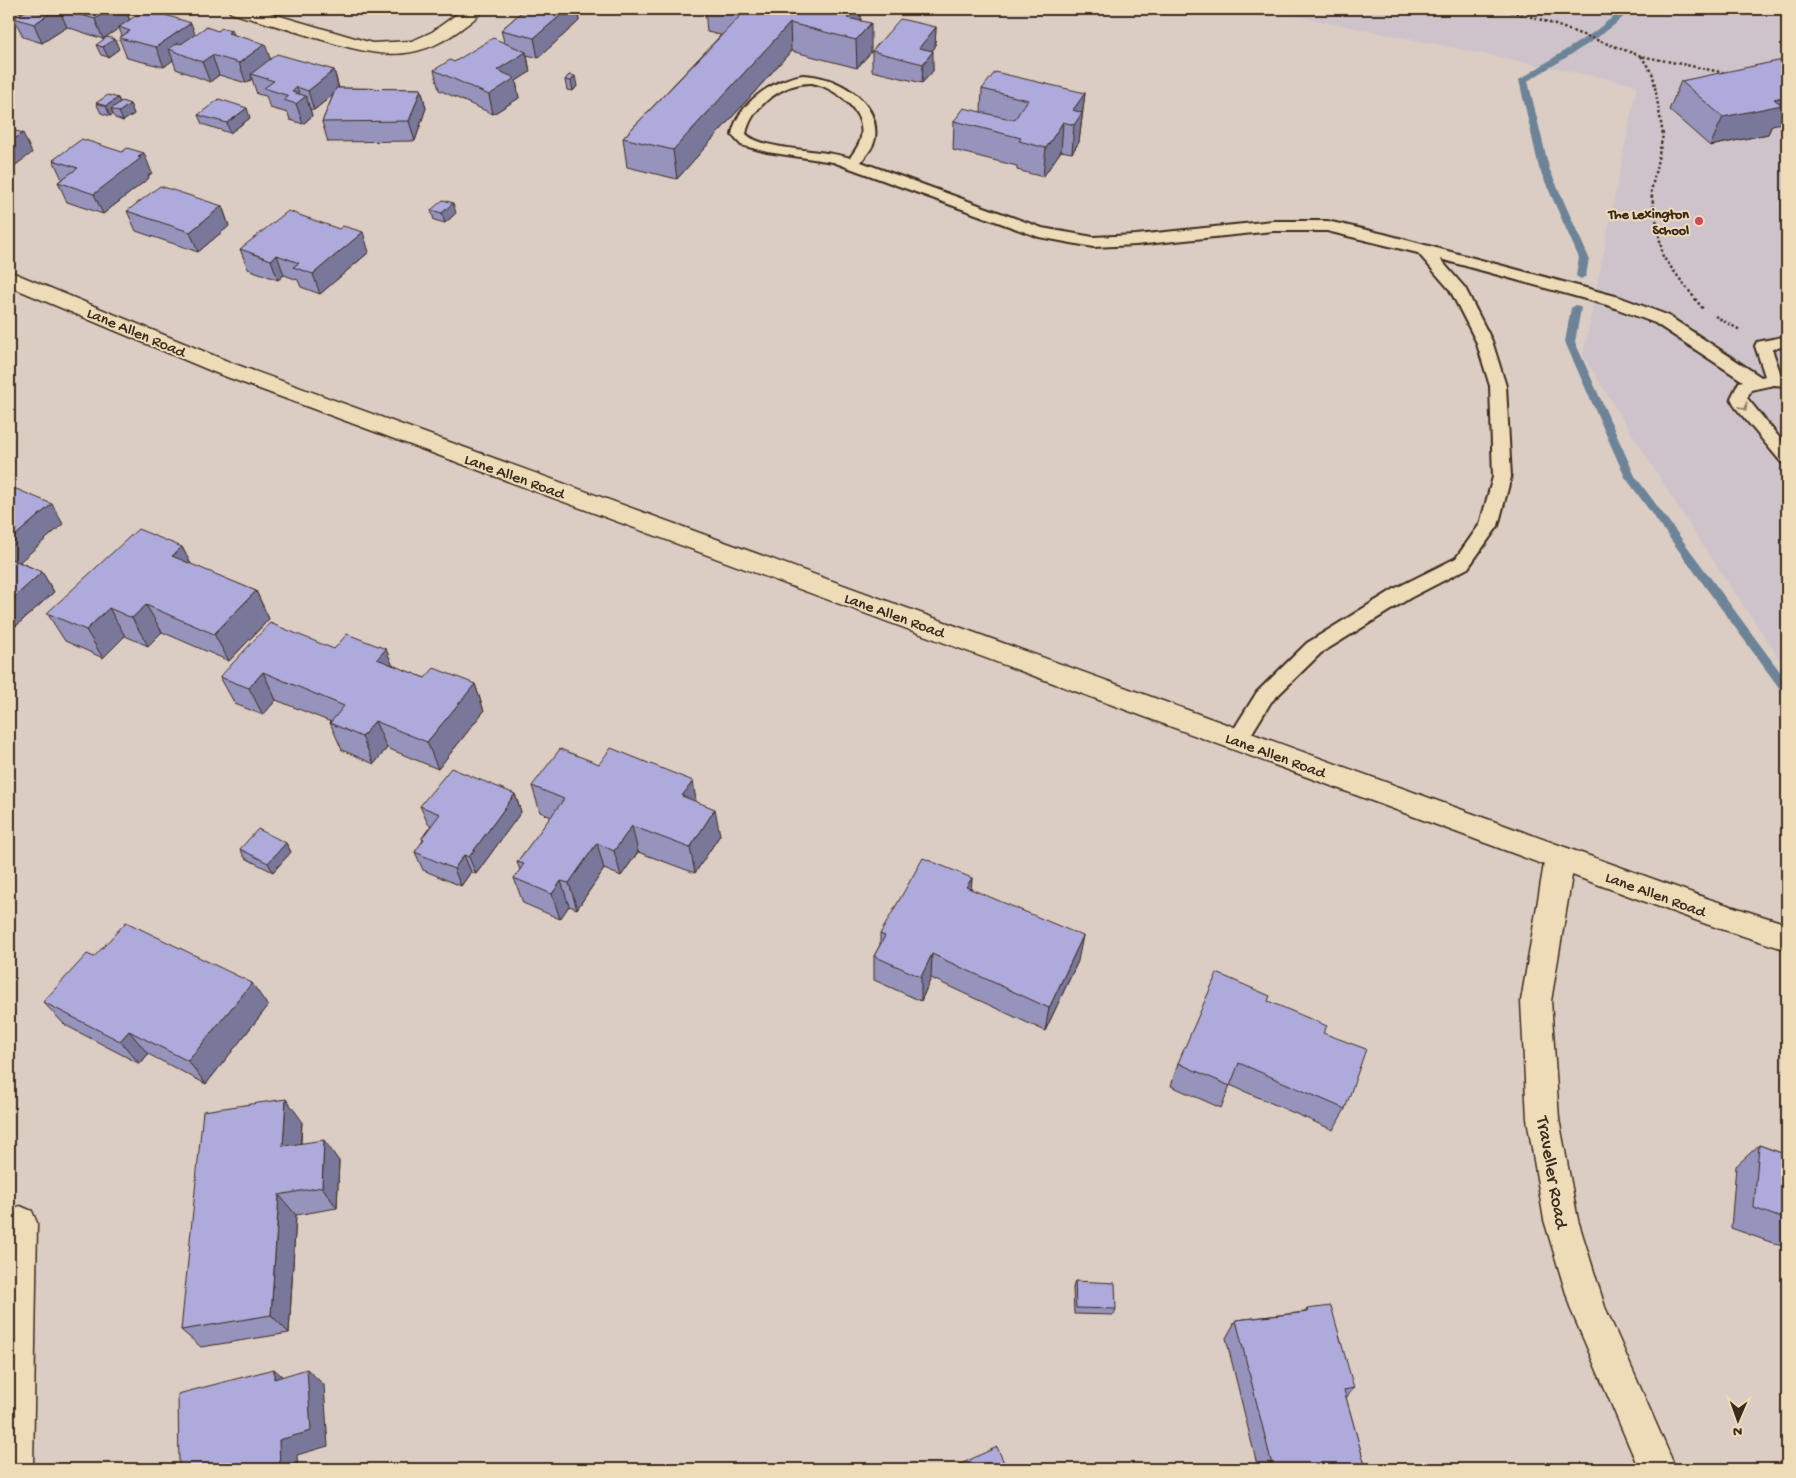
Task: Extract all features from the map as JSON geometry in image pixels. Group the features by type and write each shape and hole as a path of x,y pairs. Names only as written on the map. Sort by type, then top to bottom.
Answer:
{"street":[{"path":"237,9 370,48 385,50 404,50 430,43 475,9"},
{"name":"Lane Allen Road","path":"9,278 224,368 1560,858 1709,912 1787,937"},
{"name":"Traveller Road","path":"1560,858 1536,1001 1543,1119 1561,1220 1588,1310 1658,1469"},
{"path":"15,1469 20,1223"}],"lane":[{"path":"853,164 868,139 864,113 842,89 813,79 798,80 781,85 767,94 740,126 739,136 746,142 767,148 836,158 1039,232 1093,242 1181,236 1273,226 1327,226 1612,301 1662,319 1773,381"},
{"path":"1237,740 1264,697 1314,648 1403,593 1462,563 1489,526 1502,477 1498,386 1484,341 1457,288 1424,250"},
{"path":"1773,381 1763,346 1787,341"},
{"path":"1773,381 1746,386 1739,398 1744,408 1787,458"}],"path":[{"path":"1501,9 1539,19 1640,56 1732,74"},
{"path":"1640,56 1653,75 1663,135 1651,192 1663,257 1704,310"},
{"path":"1711,314 1763,346"}],"shaded area":[{"name":"The Lexington School","path":"1261,9 1787,9 1787,670 1697,537 1583,356 1637,85"}],"building":[{"path":"29,9 57,9 34,24 14,18"},
{"path":"62,9 111,9 95,19"},
{"path":"146,9 191,23 156,47 119,38 130,31 119,27"},
{"path":"525,9 568,9 534,38 501,30"},
{"path":"726,9 794,9 807,12 810,9 855,9 847,18 871,23 856,40 790,23 673,150 623,138 743,13"},
{"path":"900,19 936,27 919,48 933,51 923,64 872,51"},
{"path":"206,27 218,31 222,28 232,30 228,33 265,44 239,63 212,55 202,62 169,49 178,43 181,44"},
{"path":"107,37 115,39 103,47 96,45"},
{"path":"493,38 526,52 497,70 515,78 489,95 434,70 450,60 454,62"},
{"path":"277,54 334,70 308,91 297,87 292,92 306,96 296,104 284,100 289,96 264,88 274,81 251,74"},
{"path":"1783,60 1787,64 1787,96 1774,99 1782,105 1723,117 1681,81"},
{"path":"995,72 1085,93 1073,110 1082,113 1074,125 1063,122 1046,148 1019,141 1021,138 954,121 964,108 1014,120 1028,100 982,89"},
{"path":"569,75 575,76 571,81 565,80"},
{"path":"336,88 421,89 409,121 322,122"},
{"path":"108,95 118,98 106,106 96,103"},
{"path":"219,99 247,108 227,123 198,115"},
{"path":"122,101 130,104 119,112 111,109"},
{"path":"9,129 23,133 9,143"},
{"path":"82,139 122,152 127,148 144,153 138,157 141,158 94,194 58,182 78,168 53,160"},
{"path":"160,186 222,206 190,232 127,211"},
{"path":"443,200 453,203 442,213 431,210"},
{"path":"288,211 339,229 343,226 363,232 313,274 293,267 299,263 277,255 271,260 240,249"},
{"path":"9,486 52,504 9,541"},
{"path":"138,529 182,547 172,556 256,591 214,634 146,605 132,618 109,608 86,630 47,613"},
{"path":"9,558 42,572 9,602"},
{"path":"270,623 334,649 347,634 386,649 377,659 425,678 434,668 475,684 427,742 375,721 362,737 330,723 344,706 263,672 249,688 220,677"},
{"path":"611,748 693,781 682,796 715,809 690,848 632,826 614,851 597,843 569,883 561,881 552,894 514,878 524,864 517,862 564,799 532,786 560,749 599,764"},
{"path":"451,768 515,794 469,857 464,855 454,869 415,852 424,839 422,838 440,814 420,806"},
{"path":"258,829 286,843 268,863 240,849"},
{"path":"923,858 972,878 966,887 1083,936 1049,1008 932,954 921,977 874,956 885,936 880,934"},
{"path":"126,922 252,983 188,1061 129,1031 120,1041 43,1002 87,954 94,957"},
{"path":"1217,973 1270,996 1268,1001 1327,1026 1323,1033 1366,1049 1345,1109 1239,1063 1230,1086 1178,1063"},
{"path":"286,1099 283,1146 324,1140 322,1187 279,1195 271,1315 181,1330 203,1111"},
{"path":"1759,1145 1787,1155 1787,1220 1754,1208"},
{"path":"1075,1281 1115,1283 1116,1309 1076,1308"},
{"path":"1331,1306 1354,1388 1344,1390 1366,1469 1273,1469 1236,1320 1308,1312 1307,1309"},
{"path":"274,1369 274,1379 307,1369 311,1431 279,1440 280,1469 179,1469 178,1394"},
{"path":"997,1447 1007,1469 950,1469"},
{"path":"1067,1464 1069,1469 1056,1469"}],"waterway":[{"path":"1581,276 1584,258 1544,168 1523,80 1597,34 1623,13 1624,9"},
{"path":"1576,308 1570,342 1630,477 1787,690"}],"place":[{"name":"The Lexington School","path":"1699,221"}]}
